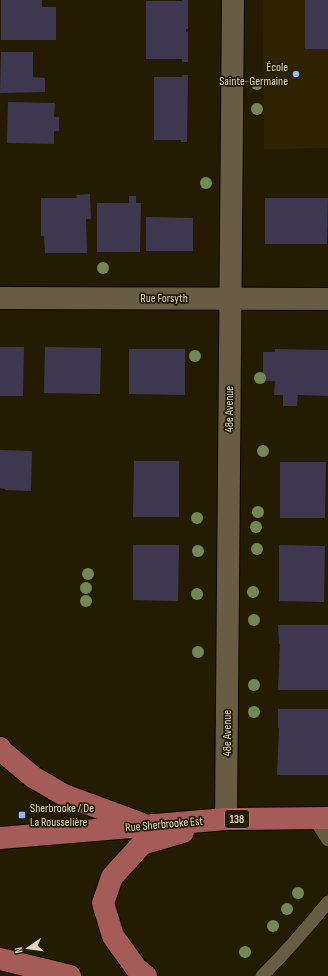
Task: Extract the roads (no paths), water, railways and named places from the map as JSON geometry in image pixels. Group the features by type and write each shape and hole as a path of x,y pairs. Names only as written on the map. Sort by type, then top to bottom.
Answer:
{"main road":[{"path":"0,748 32,777 64,795 147,826"},
{"name":"Rue Sherbrooke Est","path":"0,838 226,819 321,818"},
{"path":"146,976 136,968 113,936 103,903 112,877 142,844 226,819"},
{"path":"0,959 70,976"}],"street":[{"name":"48e Avenue","path":"226,819 233,0"},
{"name":"Rue Forsyth","path":"0,298 328,299"}],"lane":[{"path":"321,818 328,840"},
{"path":"262,976 328,902"}],"place":[{"name":"École Sainte-Germaine","path":"296,74"},
{"name":"Sherbrooke / De La Rousselière","path":"22,815"}]}
